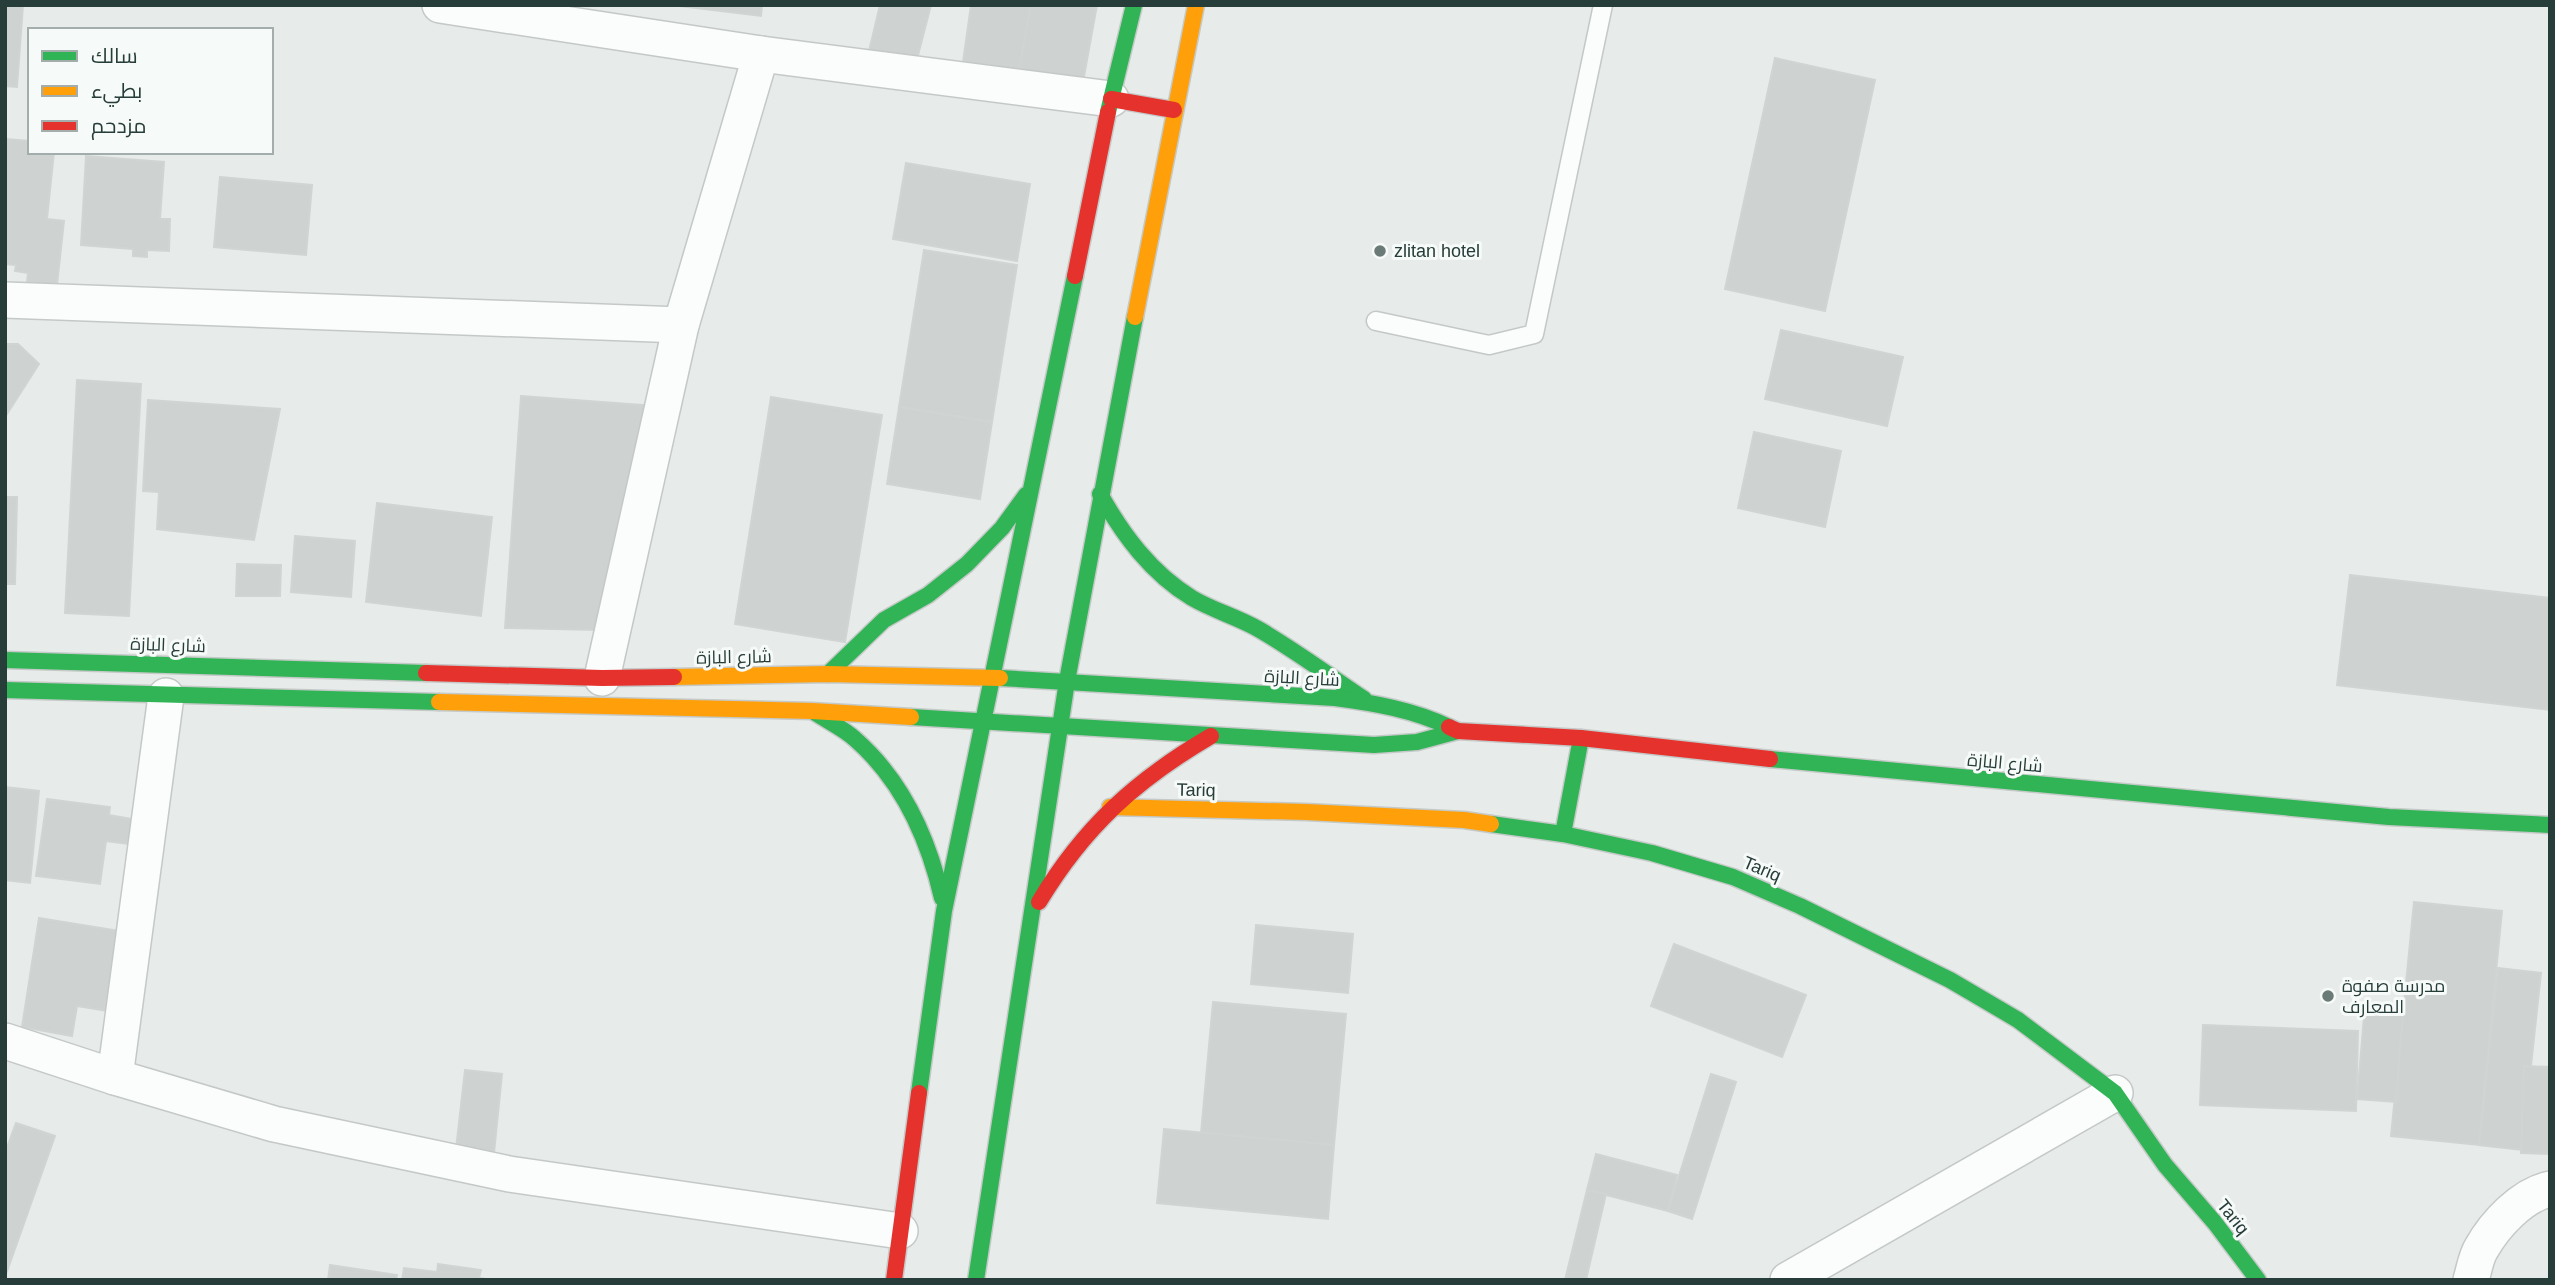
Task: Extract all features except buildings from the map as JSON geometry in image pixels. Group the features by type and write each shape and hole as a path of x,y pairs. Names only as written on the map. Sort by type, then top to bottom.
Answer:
{"main road":[{"path":"894,1280 944,911 1111,99 1134,5"},
{"path":"976,1280 1067,681 1100,494 1196,5"},
{"path":"1111,99 1174,110"},
{"path":"828,674 884,620 928,595 967,564 1002,528 1031,487"},
{"path":"1100,494 1119,530 1145,561 1175,587 1210,608 1245,621 1369,702"},
{"name":"شارع البازة","path":"5,660 602,678 828,674 992,677 1335,698 1369,702 1433,719 1458,731 1581,738 1860,769 2347,813 2550,825"},
{"name":"شارع البازة","path":"5,690 812,711 1211,736 1407,744 1440,738 1458,731"},
{"path":"812,711 854,739 889,774 916,816 935,862 944,911"},
{"path":"1029,919 1078,841 1110,807 1140,780 1211,736"},
{"path":"1563,834 1581,738"},
{"name":"Tariq","path":"1110,807 1306,812 1464,820 1563,834 1652,853 1733,877 1800,906 1951,980 2018,1020 2115,1093 2165,1164 2215,1223 2258,1280"}],"street":[{"path":"440,5 761,54 1111,99"},
{"path":"602,678 681,325 761,54"},
{"path":"5,300 681,325"},
{"path":"115,1077 166,696"},
{"path":"5,1041 274,1124 509,1174 900,1231"},
{"path":"1788,1280 2115,1093"},
{"path":"2471,1280 2480,1250 2506,1216 2538,1191 2550,1189"}],"lane":[{"path":"1376,321 1489,345 1534,334 1603,5"}],"traffic: fast":[{"path":"1108,112 1134,5"},
{"path":"919,1093 944,911 1075,276"},
{"path":"976,1280 1067,681 1135,317"},
{"path":"1100,494 1139,552 1177,588 1200,603 1260,630 1364,699"},
{"path":"828,674 884,620 928,595 967,564 1002,528 1026,495"},
{"path":"5,660 426,673"},
{"path":"1000,678 1335,698 1394,708 1449,727"},
{"path":"5,690 439,702"},
{"path":"814,712 855,739 887,773 921,832 942,898"},
{"path":"911,717 1374,745 1417,742 1458,731"},
{"path":"1563,834 1581,738"},
{"path":"1770,759 2389,817 2550,825"},
{"path":"1491,824 1563,834 1652,853 1733,877 1800,906 1950,980 2018,1020 2115,1093 2165,1165 2215,1223 2258,1280"}],"traffic: slow":[{"path":"1135,317 1196,5"},
{"path":"674,677 828,674 1000,678"},
{"path":"439,702 812,711 911,717"},
{"path":"1110,807 1306,812 1464,820 1491,824"}],"traffic: jam":[{"path":"1111,99 1174,110"},
{"path":"1075,276 1108,112"},
{"path":"426,673 602,678 674,677"},
{"path":"1449,727 1458,731 1581,738 1770,759"},
{"path":"1039,902 1074,851 1114,807 1159,770 1211,736"},
{"path":"894,1280 919,1093"}],"place":[{"name":"zlitan hotel","path":"1380,251"},
{"name":"مدرسة صفوة المعارف","path":"2328,996"}]}
